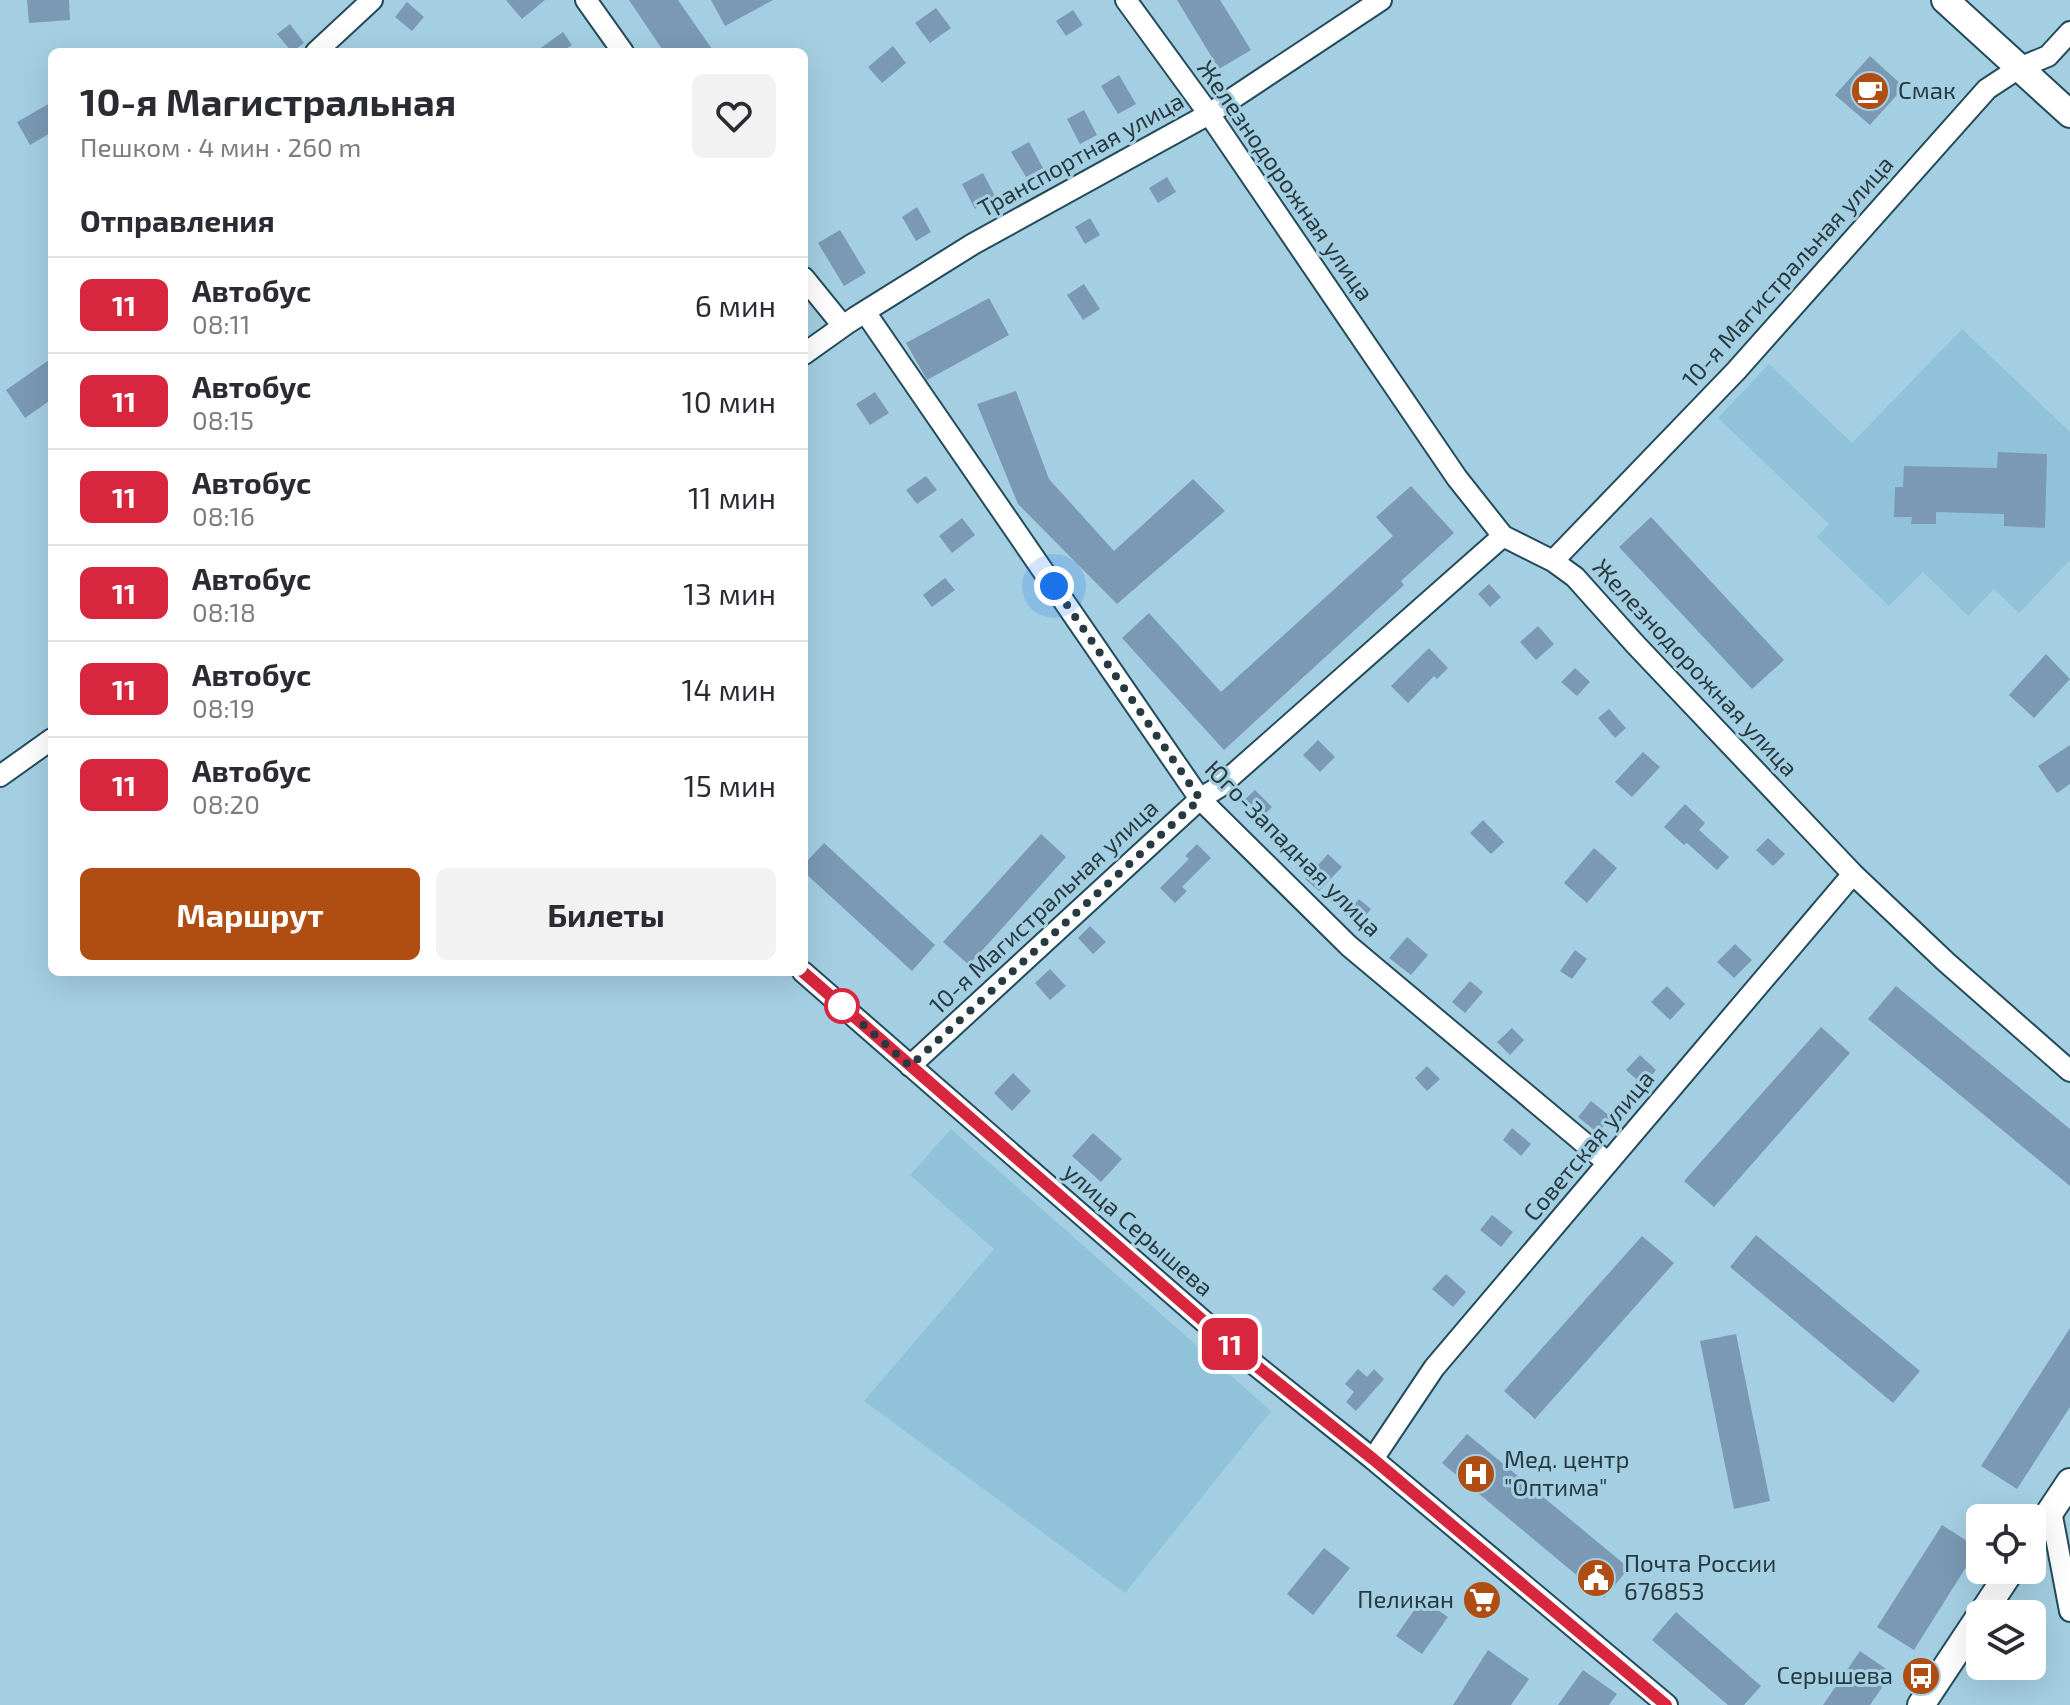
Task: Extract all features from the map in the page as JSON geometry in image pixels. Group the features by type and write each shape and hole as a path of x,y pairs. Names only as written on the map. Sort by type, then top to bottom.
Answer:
{"street":[{"path":"320,48 372,0"},
{"path":"586,0 620,48"},
{"name":"Железнодорожная улица","path":"1126,0 1209,114 1457,478 1503,536 1553,561 1575,577 1853,874 1946,962 2070,1071"},
{"name":"Транспортная улица","path":"808,351 973,244 1209,114 1381,0"},
{"path":"1945,0 2070,114"},
{"name":"10-я Магистральная улица","path":"1553,561 1736,371 1987,89 2019,68 2048,56 2070,32"},
{"path":"808,283 843,326"},
{"name":"Юго-Западная улица","path":"865,312 1200,799 1349,946 1608,1163"},
{"name":"10-я Магистральная улица","path":"910,1066 1200,799 1219,787 1503,536"},
{"path":"0,776 48,742"},
{"name":"Советская улица","path":"1373,1459 1434,1368 1853,874"},
{"name":"улица Серышева","path":"808,976 1239,1352 1373,1459 1667,1705"},
{"path":"2046,1518 2070,1482"},
{"path":"2051,1511 2070,1611"},
{"path":"1921,1705 1966,1638"}],"shaded area":[{"path":"1962,329 2070,432 2070,560 2019,613 1994,589 1968,616 1923,572 1889,606 1817,537 1829,524 1718,418 1769,364 1852,443"},
{"path":"951,1129 1271,1411 1125,1593 864,1401 994,1249 910,1175"}],"building":[{"path":"27,0 69,0 70,20 29,23"},
{"path":"506,0 545,0 522,19"},
{"path":"629,0 678,0 711,48 661,48"},
{"path":"711,0 773,0 725,26"},
{"path":"1177,0 1220,0 1251,50 1219,69"},
{"path":"407,2 424,17 412,31 395,17"},
{"path":"936,8 951,28 930,43 915,23"},
{"path":"1073,10 1083,25 1066,36 1056,21"},
{"path":"290,24 304,43 297,48 289,48 277,34"},
{"path":"563,32 572,45 567,48 541,48"},
{"path":"893,46 906,63 882,83 868,67"},
{"name":"Смак","path":"1870,56 1904,87 1870,125 1835,95"},
{"path":"1119,75 1136,104 1118,114 1101,86"},
{"path":"48,104 48,134 30,145 17,122"},
{"path":"1084,110 1097,135 1080,144 1067,119"},
{"path":"1029,142 1043,168 1026,177 1011,152"},
{"path":"983,173 996,198 975,209 962,184"},
{"path":"1167,177 1176,192 1158,203 1149,188"},
{"path":"917,207 931,232 916,241 902,217"},
{"path":"1090,218 1100,235 1085,244 1075,227"},
{"path":"840,230 866,273 844,286 818,243"},
{"path":"1084,284 1100,309 1083,320 1067,295"},
{"path":"989,298 1009,335 927,380 906,343"},
{"path":"48,361 48,402 25,418 6,390"},
{"path":"1016,391 1049,479 1114,551 1193,479 1225,511 1117,604 1018,504 977,404"},
{"path":"875,392 889,413 870,425 856,404"},
{"path":"1998,452 2047,454 2045,528 2004,526 2004,514 1936,512 1936,524 1911,524 1912,517 1894,517 1895,487 1903,487 1904,466 1997,468"},
{"path":"926,476 937,490 917,504 906,490"},
{"path":"1411,486 1454,533 1401,581 1404,585 1224,750 1122,638 1149,613 1221,692 1393,536 1376,517"},
{"path":"1651,517 1784,660 1752,689 1619,547"},
{"path":"962,518 975,535 952,553 939,536"},
{"path":"945,578 955,590 932,607 923,595"},
{"path":"1489,584 1501,597 1490,607 1478,594"},
{"path":"1538,626 1554,644 1536,660 1520,642"},
{"path":"1429,648 1448,668 1437,679 1434,676 1408,703 1391,686"},
{"path":"2046,654 2070,679 2034,718 2009,695"},
{"path":"1575,668 1590,682 1577,696 1561,682"},
{"path":"1609,709 1626,728 1615,738 1598,718"},
{"path":"1318,740 1335,757 1320,772 1303,755"},
{"path":"2070,745 2070,784 2057,793 2038,766"},
{"path":"1643,752 1660,767 1632,797 1615,782"},
{"path":"1255,790 1272,807 1259,820 1242,802"},
{"path":"1685,804 1705,823 1699,830 1729,857 1717,870 1664,827"},
{"path":"1483,820 1504,842 1491,854 1470,833"},
{"path":"1041,834 1066,857 969,965 943,942"},
{"path":"1768,838 1785,854 1773,866 1756,850"},
{"path":"824,843 935,945 912,971 808,876 808,860"},
{"path":"1197,844 1211,858 1182,887 1187,891 1175,903 1160,888 1189,859 1185,856"},
{"path":"1594,848 1617,868 1587,903 1564,883"},
{"path":"1328,854 1342,867 1319,891 1305,879"},
{"path":"1359,899 1371,909 1357,926 1345,915"},
{"path":"1090,926 1106,942 1093,954 1078,938"},
{"path":"1407,937 1428,955 1411,975 1389,958"},
{"path":"1735,944 1752,960 1734,978 1717,962"},
{"path":"1575,950 1587,959 1572,979 1560,971"},
{"path":"1050,969 1066,986 1050,1000 1035,983"},
{"path":"1470,981 1483,992 1465,1013 1452,1002"},
{"path":"1667,986 1685,1004 1670,1020 1651,1002"},
{"path":"1896,986 2070,1129 2070,1186 1868,1019"},
{"path":"1821,1027 1850,1053 1714,1207 1684,1181"},
{"path":"1512,1028 1524,1040 1510,1055 1497,1042"},
{"path":"1640,1055 1656,1070 1643,1085 1626,1070"},
{"path":"1427,1066 1440,1079 1427,1091 1415,1078"},
{"path":"1013,1073 1031,1091 1012,1111 994,1093"},
{"path":"1591,1101 1611,1117 1598,1133 1578,1117"},
{"path":"1512,1128 1531,1144 1521,1156 1503,1140"},
{"path":"1093,1133 1122,1159 1101,1182 1072,1156"},
{"path":"1492,1215 1513,1232 1501,1247 1480,1230"},
{"path":"1756,1235 1920,1371 1893,1403 1730,1267"},
{"path":"1642,1236 1674,1263 1535,1419 1504,1391"},
{"path":"1446,1274 1466,1292 1453,1307 1432,1289"},
{"path":"2070,1328 2070,1407 2017,1489 1981,1466"},
{"path":"1736,1334 1770,1501 1734,1509 1700,1341"},
{"path":"1358,1369 1367,1377 1374,1369 1384,1379 1356,1411 1346,1402 1354,1392 1345,1384"},
{"path":"1467,1434 1629,1568 1604,1598 1442,1463"},
{"path":"1942,1525 1966,1540 1966,1567 1914,1650 1877,1627"},
{"path":"1324,1548 1350,1568 1313,1615 1287,1594"},
{"name":"Пеликан","path":"1479,1580 1502,1597 1485,1619 1462,1602"},
{"path":"1422,1599 1448,1617 1422,1654 1396,1636"},
{"path":"1676,1612 1761,1686 1744,1705 1728,1705 1652,1640"},
{"path":"1488,1650 1529,1679 1511,1705 1453,1705"},
{"path":"1860,1651 1892,1673 1870,1705 1823,1705"},
{"path":"1583,1670 1617,1694 1609,1705 1558,1705"}],"bus line":[{"name":"11","path":"808,976 1239,1352 1373,1459 1666,1705"}],"place":[{"name":"Смак","path":"1870,91"},
{"name":"Мед. центр \"Оптима\"","path":"1476,1474"},
{"name":"Почта России 676853","path":"1596,1578"},
{"name":"Пеликан","path":"1482,1600"},
{"name":"Серышева","path":"1921,1676"}],"route":[{"path":"842,1006 910,1066 1200,799 1054,586"}]}
